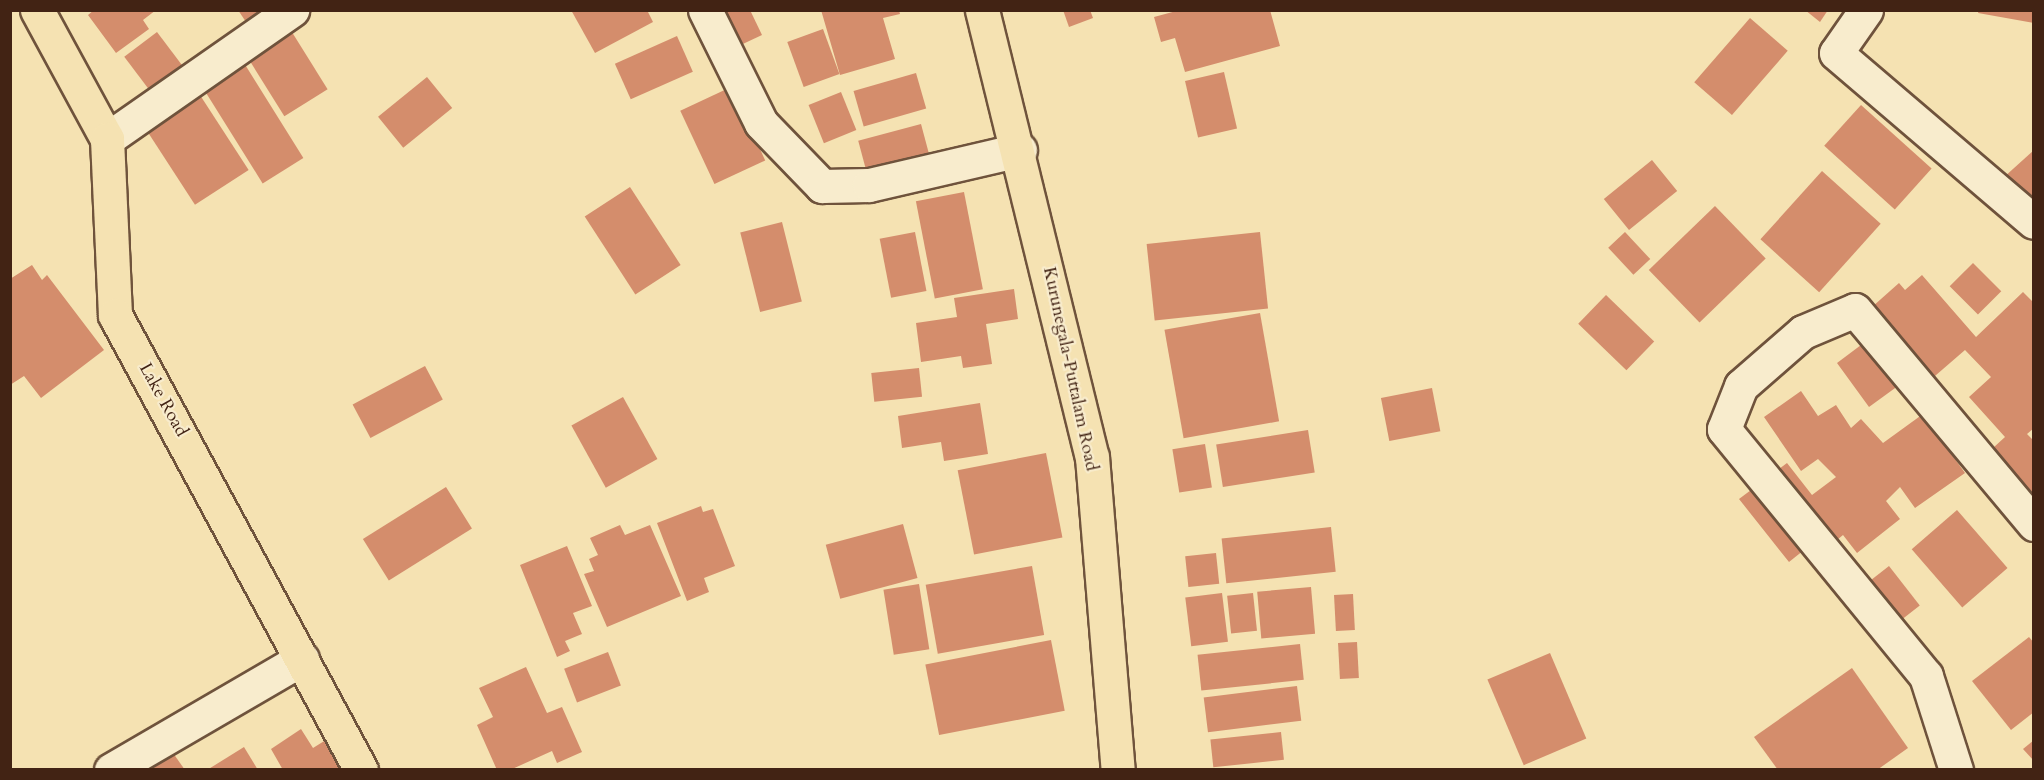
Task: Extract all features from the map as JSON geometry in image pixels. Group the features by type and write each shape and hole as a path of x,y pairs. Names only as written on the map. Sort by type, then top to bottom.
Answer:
{"main road":[{"name":"Lake Road","path":"37,10 107,139 115,315 361,770"},
{"name":"Kurunegala-Puttalam Road","path":"982,10 1020,150 1092,457 1118,770"}],"street":[{"path":"107,139 292,10"},
{"path":"705,10 761,123 822,186 869,185 1020,150"},
{"path":"1866,10 1836,53 2034,222"},
{"path":"1956,770 1926,676 1724,429 1741,386 1803,332 1855,310 2034,524"},
{"path":"111,770 302,659"}],"building":[{"path":"94,10 156,10 143,20 149,29 116,53 88,15"},
{"path":"238,10 268,10 248,25"},
{"path":"571,10 647,10 653,22 595,53"},
{"path":"711,10 750,10 762,35 730,50"},
{"path":"821,10 899,10 900,14 883,18 895,59 840,75"},
{"path":"1063,10 1090,10 1093,18 1069,27"},
{"path":"1180,10 1270,10 1280,46 1185,72 1175,38 1161,42 1154,17"},
{"path":"1805,10 1828,10 1820,22"},
{"path":"1979,10 2034,10 2034,23 1978,13"},
{"path":"1750,18 1788,51 1732,115 1694,82"},
{"path":"290,29 328,89 284,116 247,56"},
{"path":"823,29 839,74 804,87 787,42"},
{"path":"157,32 186,70 153,95 124,57"},
{"path":"677,36 693,72 631,99 615,64"},
{"path":"244,63 303,158 263,183 203,88"},
{"path":"1224,72 1237,129 1198,138 1185,81"},
{"path":"916,73 926,109 864,126 854,91"},
{"path":"427,77 452,108 403,148 378,117"},
{"path":"731,87 765,160 714,184 680,111"},
{"path":"198,92 249,170 195,205 144,127"},
{"path":"841,92 856,130 824,143 809,105"},
{"path":"1861,105 1932,169 1895,209 1824,146"},
{"path":"921,124 929,153 866,170 858,141"},
{"path":"2034,150 2034,212 2003,178"},
{"path":"1652,160 1677,191 1629,230 1604,199"},
{"path":"1822,171 1881,224 1819,292 1760,239"},
{"path":"630,187 681,265 635,294 585,216"},
{"path":"964,192 983,289 935,299 916,201"},
{"path":"1715,206 1766,259 1700,322 1649,270"},
{"path":"782,222 802,302 760,312 740,232"},
{"path":"915,232 926,291 891,298 880,239"},
{"path":"1260,232 1268,309 1155,320 1147,244"},
{"path":"1625,232 1650,259 1633,275 1608,248"},
{"path":"1973,263 2001,291 1978,315 1950,286"},
{"path":"32,265 42,280 47,275 104,350 41,398 24,376 10,385 10,279"},
{"path":"1922,275 1976,337 2023,292 2034,303 2034,428 2027,434 2034,441 2034,514 1969,470 2005,437 1969,397 1991,377 1965,350 1928,382 1902,383 1869,407 1837,363 1869,339 1854,323 1899,283 1905,290"},
{"path":"1014,289 1018,319 986,324 992,364 963,368 961,356 921,362 916,323 957,317 954,298"},
{"path":"1606,295 1654,342 1626,370 1578,324"},
{"path":"1260,313 1279,421 1184,438 1164,330"},
{"path":"425,366 443,400 370,438 353,404"},
{"path":"919,368 922,397 874,402 871,373"},
{"path":"1432,388 1440,431 1389,441 1381,398"},
{"path":"1801,391 1818,416 1836,405 1851,428 1861,419 1883,443 1923,414 1965,473 1915,508 1900,487 1886,501 1900,519 1857,553 1843,535 1837,540 1829,530 1789,562 1739,499 1787,463 1812,495 1836,477 1818,459 1801,471 1764,417"},
{"path":"623,397 657,459 606,488 571,426"},
{"path":"980,403 988,454 944,461 941,442 902,448 898,416"},
{"path":"1308,430 1315,472 1223,487 1216,445"},
{"path":"1205,444 1212,487 1179,493 1172,449"},
{"path":"1046,453 1062,537 974,555 958,470"},
{"path":"446,487 472,529 389,580 363,539"},
{"path":"701,506 703,512 713,509 735,566 704,578 709,592 687,601 657,523"},
{"path":"1957,510 2008,568 1962,607 1912,549"},
{"path":"903,524 917,578 840,599 826,545"},
{"path":"620,525 625,535 650,525 681,596 607,627 584,574 594,571 589,559 598,555 590,538"},
{"path":"1331,527 1336,572 1226,583 1222,538"},
{"path":"567,546 592,606 573,613 582,634 565,641 570,651 557,657 520,565"},
{"path":"1216,553 1219,584 1188,587 1185,556"},
{"path":"1032,566 1044,635 938,654 926,585"},
{"path":"1889,566 1920,605 1889,629 1858,590"},
{"path":"919,584 929,649 894,655 883,590"},
{"path":"1311,587 1315,634 1261,639 1257,592"},
{"path":"1222,593 1228,642 1191,646 1185,598"},
{"path":"1253,593 1257,631 1231,634 1227,596"},
{"path":"1353,594 1355,630 1336,631 1334,595"},
{"path":"2029,637 2034,643 2034,712 2011,730 1972,681"},
{"path":"1051,640 1065,711 939,735 925,664"},
{"path":"1357,642 1359,678 1340,679 1338,643"},
{"path":"1300,644 1304,680 1201,691 1198,655"},
{"path":"608,652 621,686 577,702 564,669"},
{"path":"1550,653 1586,739 1524,765 1487,680"},
{"path":"526,667 547,713 562,707 582,752 557,763 552,751 510,770 497,770 477,725 493,717 479,688"},
{"path":"1852,668 1908,748 1877,770 1778,770 1754,737"},
{"path":"1297,686 1301,721 1208,732 1204,697"},
{"path":"301,729 313,748 329,738 350,770 283,770 271,749"},
{"path":"1281,732 1284,760 1213,767 1210,739"},
{"path":"2034,740 2034,761 2023,749"},
{"path":"244,747 258,770 207,770"},
{"path":"173,753 185,770 151,770"}]}
